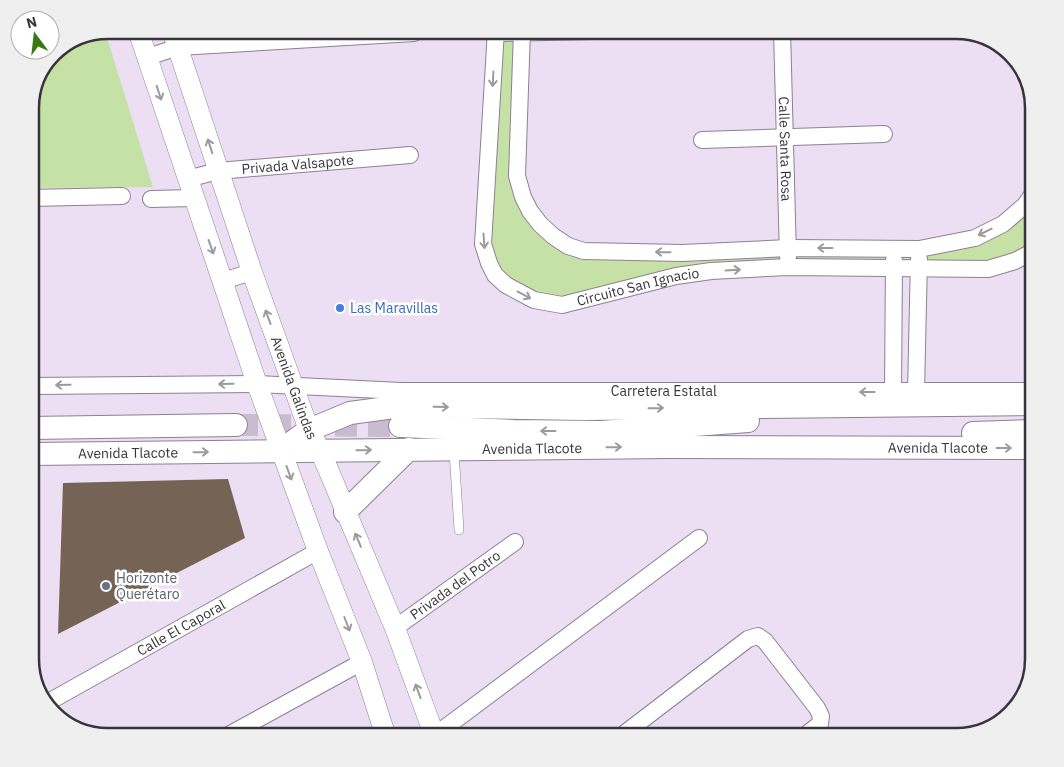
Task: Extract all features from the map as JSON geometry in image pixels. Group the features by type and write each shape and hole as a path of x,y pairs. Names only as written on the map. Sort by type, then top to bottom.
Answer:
{"main road":[{"path":"280,451 309,430 350,413 402,406 584,410 1025,404"},
{"name":"Avenida Tlacote","path":"400,426 514,431 601,432 760,420 1025,418"},
{"name":"Avenida Tlacote","path":"39,428 236,424"},
{"path":"601,432 878,435 1025,432"},
{"name":"Avenida Tlacote","path":"39,454 668,447 1025,448"},
{"path":"345,512 409,449"}],"street":[{"path":"141,39 280,451 362,662 383,728"},
{"path":"148,57 174,39"},
{"name":"Avenida Galindas","path":"175,39 252,272 309,430 320,450 395,628 432,728"},
{"name":"Circuito San Ignacio","path":"496,39 483,244 496,275 506,285 534,300 562,305 676,276 711,271 788,267 919,270 988,269 1015,261 1025,256"},
{"name":"Circuito San Ignacio","path":"522,39 517,176 523,197 530,211 553,236 568,246 584,251 682,253 789,248 919,249 975,238 1003,224 1025,204"},
{"name":"Calle Santa Rosa","path":"782,39 788,267"},
{"path":"702,140 884,134"},
{"name":"Privada Valsapote","path":"151,199 191,188 218,171 410,155"},
{"path":"39,198 122,196"},
{"path":"893,392 894,248"},
{"path":"916,392 919,249"},
{"path":"222,281 252,272"},
{"name":"Carretera Estatal","path":"39,386 292,384 401,391 1025,391"},
{"path":"446,728 699,538"},
{"name":"Privada del Potro","path":"395,628 515,542"},
{"name":"Calle El Caporal","path":"52,700 318,551"},
{"path":"632,728 748,639 758,636 766,641 817,708 820,724 815,728"},
{"path":"241,728 362,662"}],"lane":[{"path":"454,449 459,530"}],"green space":[{"path":"107,39 153,187 39,188 39,103 44,81 50,69 69,50 94,40"},
{"path":"495,39 522,39 523,197 568,246 894,248 975,238 1025,199 1025,256 1015,261 711,271 562,305 495,275 484,225"}],"building":[{"name":"Horizonte Querétaro","path":"228,479 245,538 58,634 63,483"}],"tunnel":[{"path":"236,425 400,426"}],"place":[{"name":"Las Maravillas","path":"340,308"},
{"name":"Horizonte Querétaro","path":"106,586"}]}
